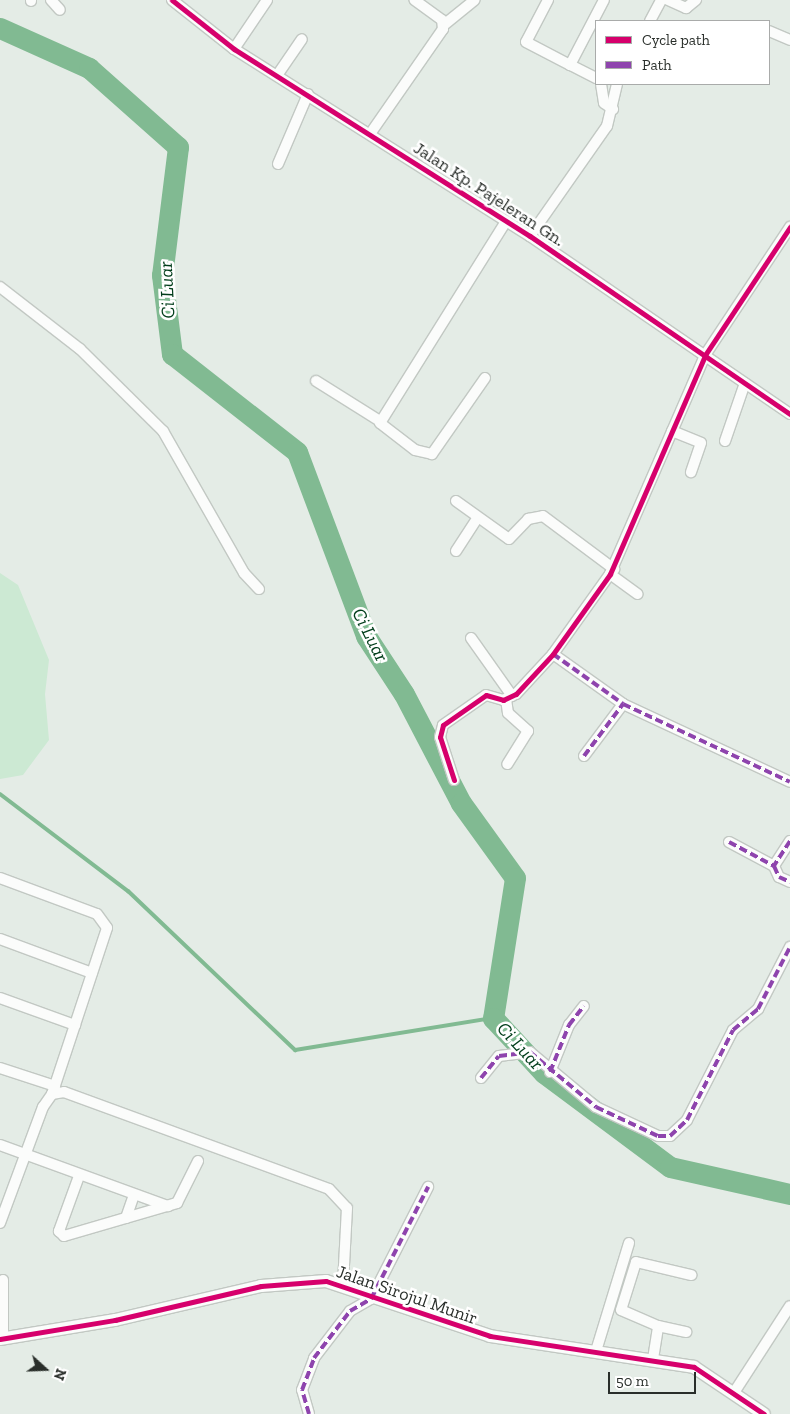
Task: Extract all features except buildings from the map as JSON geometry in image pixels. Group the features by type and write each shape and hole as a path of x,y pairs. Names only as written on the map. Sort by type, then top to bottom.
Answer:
{"street":[{"path":"51,0 60,10"},
{"name":"Jalan Kp. Pajeleran Gn.","path":"172,0 234,49 278,74 530,236 790,414"},
{"path":"234,49 267,0"},
{"path":"414,0 445,24"},
{"path":"370,134 445,24 475,0"},
{"path":"548,0 526,42 595,78"},
{"path":"570,65 604,0"},
{"path":"651,20 661,0"},
{"path":"668,0 686,8 696,0"},
{"path":"770,31 790,40"},
{"path":"278,74 302,39"},
{"path":"601,85 604,104 613,109"},
{"path":"530,236 607,126 613,109 613,85"},
{"path":"278,164 308,94"},
{"path":"380,421 506,222"},
{"path":"509,698 553,654 612,571 705,355 790,227"},
{"path":"0,287 80,349 163,431 244,574 259,589"},
{"path":"316,382 380,421 415,450 432,454 485,378"},
{"path":"725,441 745,383"},
{"path":"672,431 701,443 691,472"},
{"path":"456,501 477,519 511,539 528,519 543,516 638,594"},
{"path":"456,551 477,519"},
{"path":"471,638 509,698 508,713 528,731 507,764"},
{"path":"553,654 624,704 790,782"},
{"path":"454,780 440,737 442,725 486,695 509,698"},
{"path":"584,756 624,704"},
{"path":"774,866 790,841"},
{"path":"729,842 774,866 779,877 790,882"},
{"path":"0,878 105,920 107,928 53,1090 24,1155 0,1223"},
{"path":"0,939 92,973"},
{"path":"481,1078 498,1056 523,1051 596,1107 658,1136 670,1136 687,1120 733,1030 758,1009 790,948"},
{"path":"0,998 75,1025"},
{"path":"550,1072 569,1025 584,1006"},
{"path":"0,1068 53,1090 64,1092 329,1190 347,1208 343,1285"},
{"path":"0,1145 79,1176 169,1207"},
{"path":"79,1176 60,1234 169,1207 182,1199 198,1161"},
{"path":"309,1414 302,1390 314,1358 350,1311 371,1299 428,1187"},
{"path":"126,1218 134,1195"},
{"path":"596,1351 629,1243"},
{"path":"686,1332 658,1326 621,1310 636,1262 691,1275"},
{"path":"1,1338 4,1280"},
{"name":"Jalan Sirojul Munir","path":"1,1338 115,1320 261,1286 315,1281 343,1285 371,1299 490,1336 653,1359 694,1367 735,1391 764,1414"},
{"path":"735,1391 790,1306"},
{"path":"653,1359 658,1326"}],"green space":[{"path":"0,573 18,585 49,660 45,694 49,740 23,775 0,779"}],"waterway":[{"name":"Ci Luar","path":"0,28 89,68 178,147 162,275 172,354 297,452 366,636 404,694 461,803 515,878 493,1018 544,1073 670,1167 790,1194"},
{"path":"0,794 128,891 295,1050 493,1018"}],"marked path":[{"path":"553,654 623,704 790,782"},
{"path":"584,756 623,704"},
{"path":"790,841 774,866 779,877 790,882"},
{"path":"729,842 774,866"},
{"path":"481,1078 499,1056 530,1052 596,1107 658,1136 670,1136 687,1120 733,1030 758,1009 790,947"},
{"path":"550,1072 569,1025 584,1006"},
{"path":"309,1414 302,1390 314,1358 350,1311 371,1299 428,1187"}],"cycle path":[{"path":"172,0 234,49 530,236 790,414"},
{"path":"454,780 440,737 443,725 486,695 503,700 516,694 553,654 610,574 705,355 790,227"},
{"path":"0,1339 115,1320 261,1286 326,1281 490,1336 694,1367 764,1414"}]}
